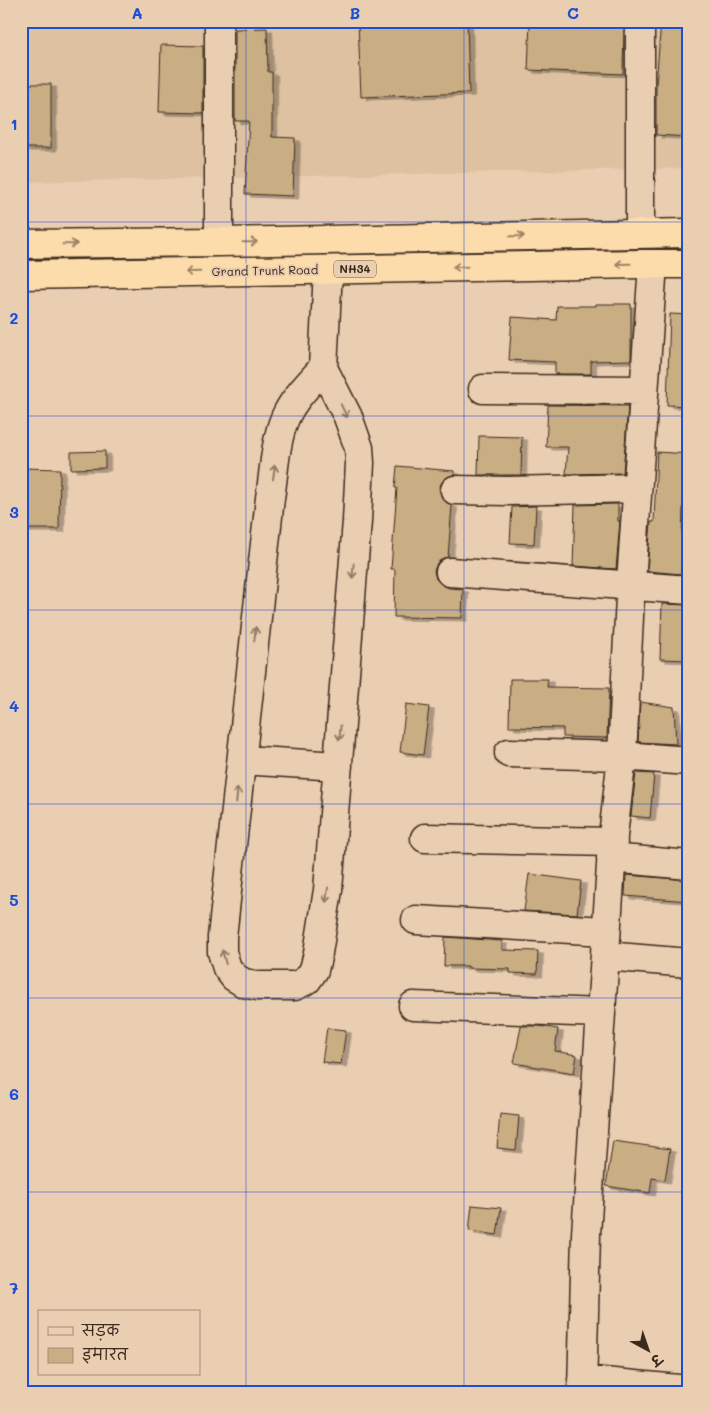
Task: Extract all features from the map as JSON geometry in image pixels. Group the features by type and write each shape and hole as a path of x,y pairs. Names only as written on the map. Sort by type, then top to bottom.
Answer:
{"highway":[{"path":"21,244 219,242 689,232"},
{"name":"Grand Trunk Road","path":"21,276 689,264"}],"street":[{"path":"219,21 219,242"},
{"path":"640,21 640,233"},
{"path":"653,264 637,488 622,756 612,850 586,1234 582,1386 689,1390"},
{"path":"322,368 293,404 285,417 280,431 270,498 222,938 222,952 227,968 234,977 244,983 258,986 295,986 307,980 314,970 318,954 328,890 360,463 359,448 348,418 322,368 328,270"},
{"path":"483,389 644,390"},
{"path":"454,490 506,491 637,488"},
{"path":"450,572 689,590"},
{"path":"509,753 622,756 689,761"},
{"path":"242,760 338,766"},
{"path":"424,838 612,850 689,865"},
{"path":"416,920 606,944 689,963"},
{"path":"414,1006 601,1013"}],"shaded area":[{"path":"21,21 689,21 689,168 21,182"}],"building":[{"path":"358,21 467,21 469,93 361,97"},
{"path":"530,21 624,21 623,74 528,70"},
{"path":"661,21 689,21 689,137 656,135 656,85"},
{"path":"267,28 268,72 272,72 272,137 295,138 293,196 245,194 249,121 235,121 235,29"},
{"path":"161,45 203,46 203,113 159,112"},
{"path":"21,84 51,84 51,148 21,148"},
{"path":"596,304 631,304 631,360 591,361 591,374 555,374 555,362 509,360 512,317 556,320 557,306 596,306"},
{"path":"670,314 689,315 689,406 667,405"},
{"path":"548,405 628,406 623,473 566,474 568,447 546,447"},
{"path":"479,436 522,437 521,475 478,475"},
{"path":"105,451 105,468 71,469 71,452"},
{"path":"657,452 689,454 689,505 683,505 681,574 647,571 651,522 654,522"},
{"path":"397,466 454,471 454,475 447,477 439,489 442,498 452,505 448,557 443,558 437,563 434,571 436,579 442,585 449,588 463,589 462,618 394,617 395,569 391,569"},
{"path":"21,468 60,469 59,529 21,529"},
{"path":"618,504 618,521 620,521 616,569 573,566 575,505"},
{"path":"536,506 534,544 510,543 512,507"},
{"path":"662,604 689,605 689,660 660,659"},
{"path":"510,679 548,679 547,687 609,688 607,738 563,737 563,728 509,727"},
{"path":"640,702 674,707 676,744 638,742"},
{"path":"406,704 429,707 423,755 400,752"},
{"path":"636,773 654,774 650,818 631,816"},
{"path":"529,874 581,881 577,914 524,911"},
{"path":"626,875 689,880 689,901 625,896"},
{"path":"445,937 502,941 502,950 538,951 537,974 510,973 510,969 444,966"},
{"path":"521,1026 558,1029 555,1051 577,1055 574,1073 514,1063"},
{"path":"327,1028 346,1030 341,1064 322,1062"},
{"path":"500,1114 519,1116 516,1150 497,1148"},
{"path":"613,1141 670,1149 665,1180 652,1178 650,1193 606,1186"},
{"path":"472,1205 501,1208 497,1235 469,1231"}]}
